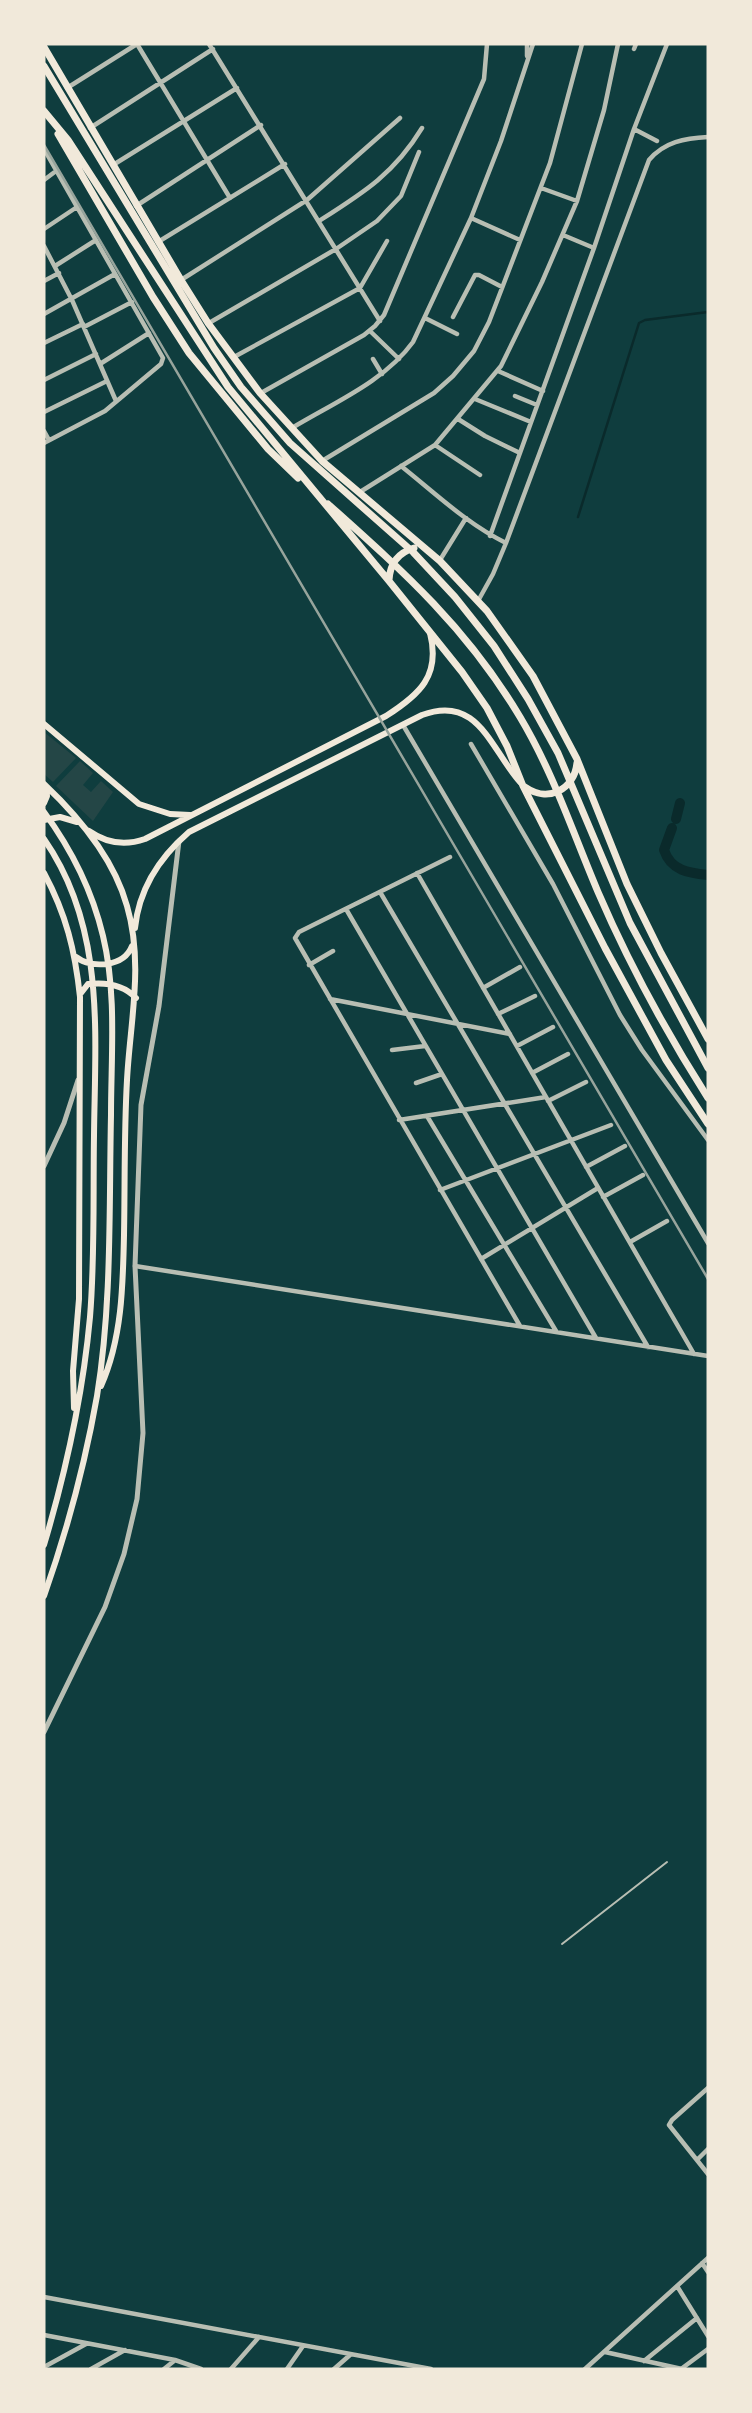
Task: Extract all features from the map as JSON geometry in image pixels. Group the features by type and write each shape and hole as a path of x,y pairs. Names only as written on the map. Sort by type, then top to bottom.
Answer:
{"highway":[{"path":"44,47 181,280 208,323 260,394 322,461 440,561 486,611 533,676 577,759 627,884 708,1039"},
{"path":"44,66 214,348 241,387 290,443 406,545 455,597 494,646 558,753 583,809 604,867 630,923 708,1068"},
{"path":"46,115 170,325 211,382 289,470 409,576 470,644 505,693 548,770 598,892 629,959 664,1025 708,1098"},
{"path":"46,115 68,140 228,387 430,631 487,708 507,746 523,786 605,948 654,1037 708,1124"},
{"path":"389,581 390,571 399,555 415,548 425,548"},
{"path":"523,786 541,794 560,792 573,778 577,759"}],"main road":[{"path":"44,820 60,817 79,823 102,838 128,843 145,839 404,704 424,684 432,667 434,649 430,631"},
{"path":"76,957 88,964 119,961 130,952 146,886 160,862 178,841 208,821 403,724 438,710 453,710 466,714 484,732 523,786"},
{"path":"44,724 139,804 170,814 192,815"},
{"path":"44,803 47,796 45,785"},
{"path":"44,1596 75,1495 97,1395 112,1353 121,1291 127,1081 136,998 133,939 127,906 116,877 101,850 45,785"},
{"path":"44,812 66,844 85,880 104,937 108,962 112,1012 108,1270 97,1395"},
{"path":"44,839 75,897 91,954 95,996 90,1305 85,1360 61,1481 44,1545"},
{"path":"44,873 63,914 76,957 80,997 79,1299 73,1386 75,1417"},
{"path":"80,997 84,986 93,983 121,986 136,998"}],"street":[{"path":"66,88 137,44 230,198"},
{"path":"260,394 370,331 380,321 482,85 487,44"},
{"path":"527,44 528,60"},
{"path":"291,429 382,374 413,342 471,218 501,141 533,44"},
{"path":"322,461 434,393 474,351 489,322 541,188 558,138 582,44"},
{"path":"360,492 435,445 498,371 577,201 604,110 618,44"},
{"path":"490,536 634,129 667,44"},
{"path":"90,128 211,46 380,321"},
{"path":"112,165 237,88"},
{"path":"181,280 307,200 400,118"},
{"path":"136,206 261,125"},
{"path":"319,221 388,173 404,156 422,128"},
{"path":"634,129 657,141"},
{"path":"478,602 506,543 649,160 671,143 708,137"},
{"path":"44,149 163,356 161,364 106,411 46,442 44,430"},
{"path":"208,323 336,249 377,221 401,196 419,152"},
{"path":"158,242 285,164"},
{"path":"44,180 56,171"},
{"path":"541,188 577,201"},
{"path":"44,229 77,207"},
{"path":"471,218 520,240"},
{"path":"563,235 594,248"},
{"path":"55,266 96,240"},
{"path":"233,357 360,288 387,241"},
{"path":"44,246 84,325 116,402"},
{"path":"44,281 59,273"},
{"path":"44,314 116,274"},
{"path":"453,317 474,275 502,287"},
{"path":"44,343 132,303"},
{"path":"425,318 457,334"},
{"path":"370,331 399,359"},
{"path":"100,364 149,333"},
{"path":"45,378 96,354"},
{"path":"373,359 382,374"},
{"path":"498,371 543,391"},
{"path":"44,412 107,381"},
{"path":"515,396 537,405"},
{"path":"475,399 531,422"},
{"path":"458,419 520,453"},
{"path":"435,445 480,475"},
{"path":"401,466 490,536 506,543"},
{"path":"440,561 466,518"},
{"path":"403,724 708,1243"},
{"path":"471,744 552,884 620,1015 642,1050 708,1140"},
{"path":"44,1732 105,1607 124,1554 140,1477 143,1433 135,1266 143,1089 159,1006 178,841"},
{"path":"450,857 297,933 295,941 520,1326"},
{"path":"417,873 694,1354"},
{"path":"380,892 648,1347"},
{"path":"346,909 597,1338"},
{"path":"309,965 333,951"},
{"path":"483,988 520,967"},
{"path":"498,1014 535,996"},
{"path":"329,999 510,1034"},
{"path":"517,1046 553,1027"},
{"path":"392,1050 426,1046"},
{"path":"532,1073 568,1054"},
{"path":"44,1166 64,1123 81,1071"},
{"path":"416,1083 442,1074"},
{"path":"400,1120 547,1099 586,1082"},
{"path":"427,1116 556,1332"},
{"path":"440,1190 611,1125"},
{"path":"586,1167 625,1146"},
{"path":"604,1197 643,1175"},
{"path":"481,1259 598,1188"},
{"path":"630,1242 667,1221"},
{"path":"135,1266 708,1356"},
{"path":"708,2088 670,2123 670,2129 708,2174"},
{"path":"696,2160 708,2149"},
{"path":"585,2369 708,2258"},
{"path":"702,2263 708,2272"},
{"path":"677,2286 708,2336"},
{"path":"44,2297 431,2369"},
{"path":"644,2361 697,2318"},
{"path":"44,2335 175,2360 201,2369"},
{"path":"231,2369 259,2337"},
{"path":"44,2367 88,2343"},
{"path":"287,2369 303,2346"},
{"path":"605,2352 681,2369 708,2349"},
{"path":"91,2369 126,2350"},
{"path":"334,2369 351,2354"},
{"path":"164,2369 175,2360"},
{"path":"392,2369 398,2363"}],"lane":[{"path":"562,1944 667,1862"}],"shaded area":[{"path":"44,732 76,758 53,782 44,774"},
{"path":"80,761 93,773 83,785 91,792 101,781 113,792 93,821 56,786"}],"waterway":[{"path":"578,517 639,323 708,312"},
{"path":"676,819 680,803"},
{"path":"672,828 664,850 667,857 676,867 708,875"}],"railway":[{"path":"44,145 708,1279"}]}
